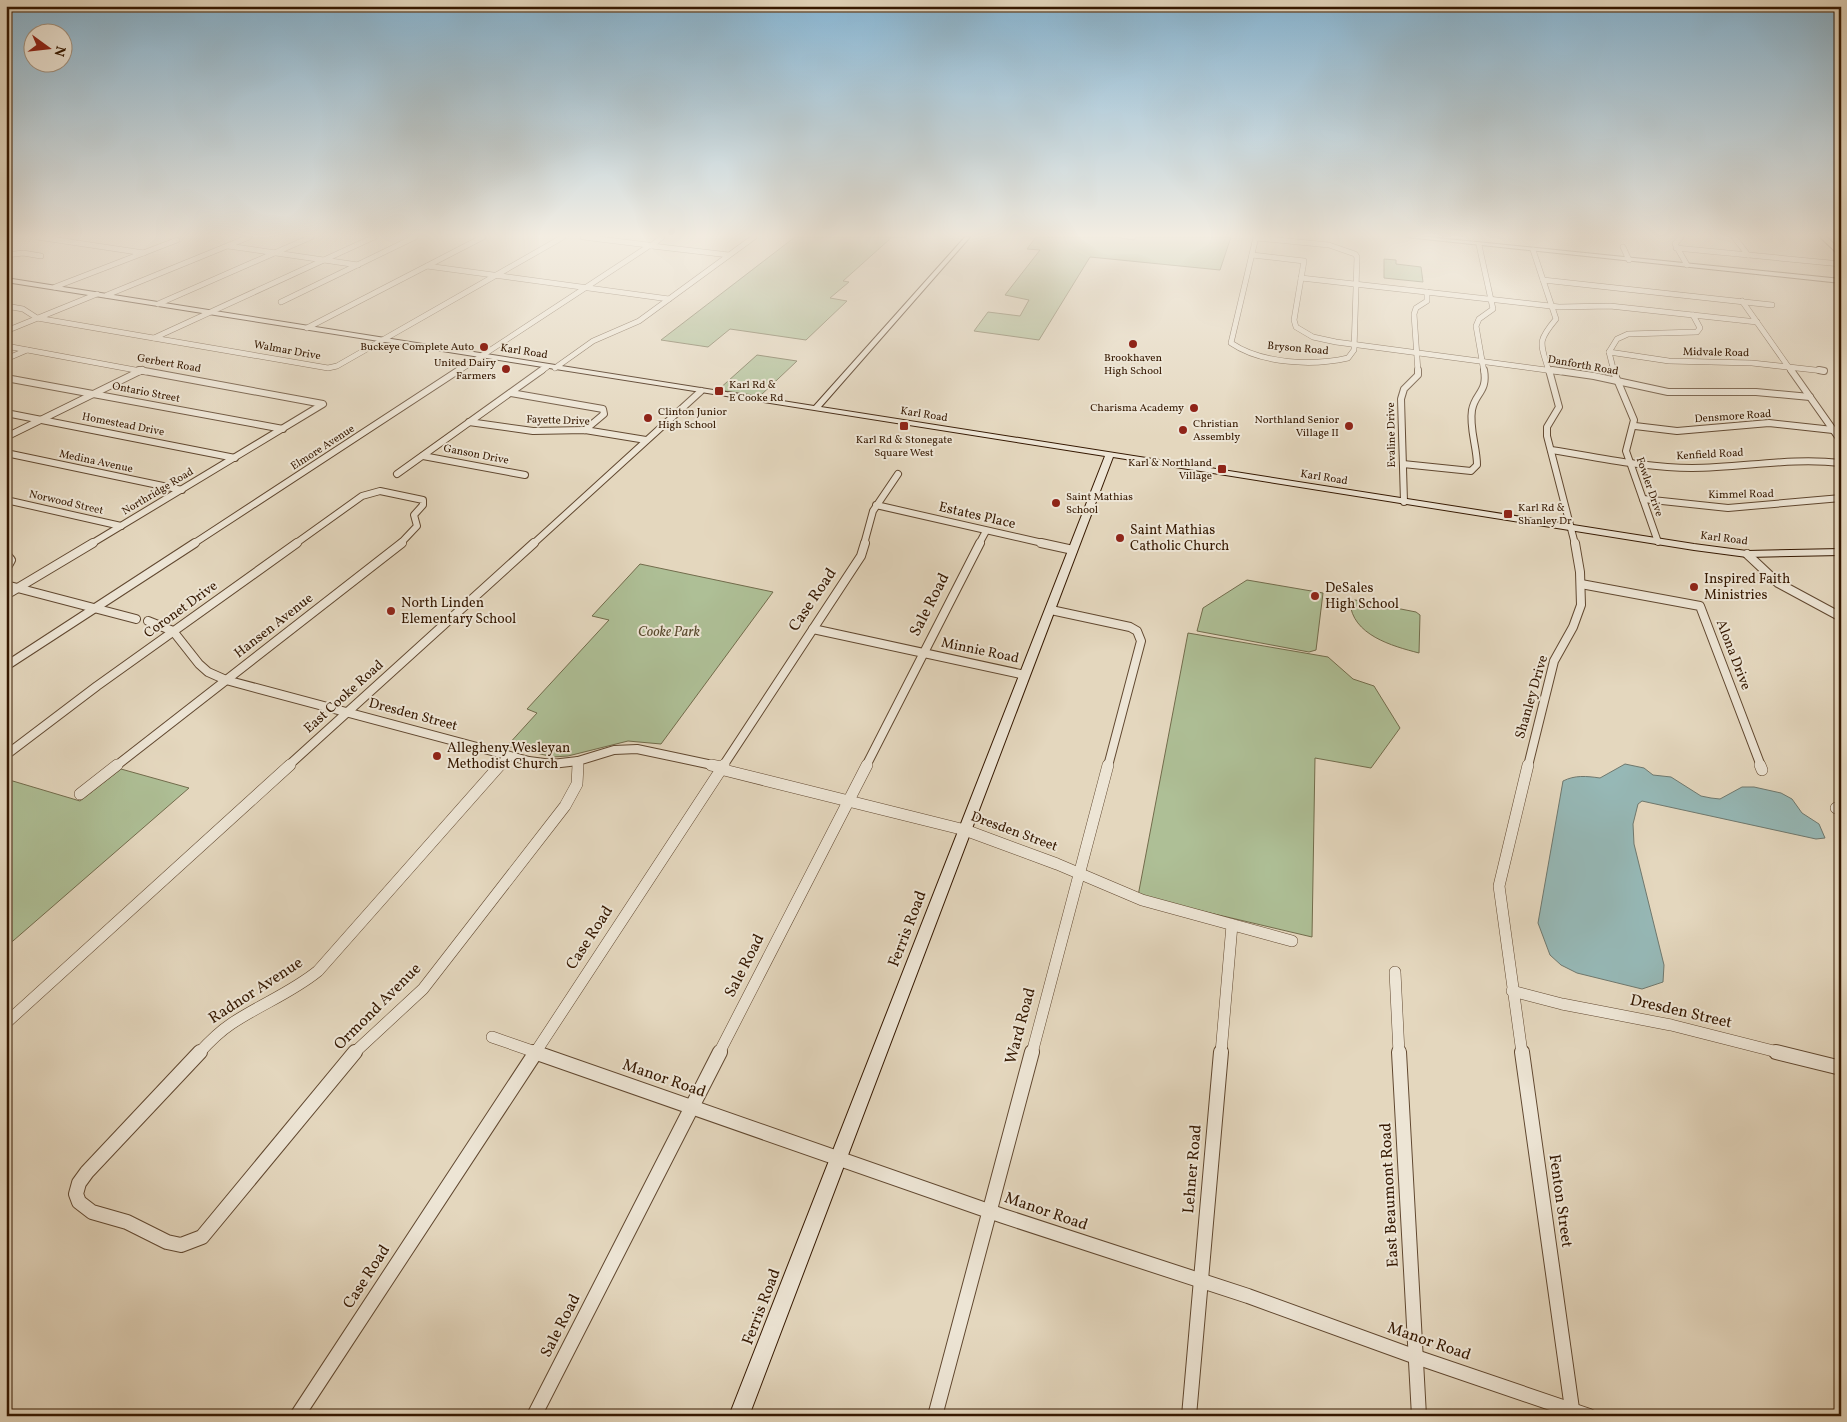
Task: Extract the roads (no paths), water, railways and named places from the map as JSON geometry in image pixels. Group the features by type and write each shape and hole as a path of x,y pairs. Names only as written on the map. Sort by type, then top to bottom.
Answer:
{"main road":[{"name":"Karl Road","path":"154,303 1658,542 1747,554 1841,552"},
{"path":"815,409 910,303"},
{"name":"Ferris Road","path":"739,1416 1109,456"}],"street":[{"path":"6,330 74,303"},
{"path":"154,338 232,303"},
{"path":"307,328 355,303"},
{"path":"382,340 447,303"},
{"name":"Elmore Avenue","path":"6,666 562,303"},
{"path":"555,368 593,341 640,321 663,303"},
{"name":"Bryson Road","path":"1239,303 1230,340 1234,347 1257,355 1326,362 1348,358 1352,354 1354,344"},
{"name":"Danforth Road","path":"1296,303 1294,320 1296,327 1313,337 1549,370 1618,381 1654,390 1681,393 1756,392 1810,397"},
{"path":"1354,344 1355,303"},
{"name":"Evaline Drive","path":"1404,502 1401,399 1404,389 1418,375 1414,310 1425,303"},
{"path":"1403,464 1454,471 1471,471 1477,465 1478,456 1472,414 1476,400 1485,390 1476,323 1492,312 1492,303"},
{"path":"1529,303 1552,306 1610,306 1757,322"},
{"path":"1744,303 1841,440"},
{"path":"1766,303 1772,304"},
{"name":"Walmar Drive","path":"6,306 26,310 31,316 37,318 332,368 382,340"},
{"name":"Shanley Drive","path":"1512,991 1499,886 1502,868 1554,661 1568,638 1582,604 1580,566 1547,427 1559,407 1541,342 1542,336 1556,322 1552,306"},
{"path":"1634,426 1633,416 1618,381 1609,352 1617,339 1628,334 1697,332 1700,328 1693,315"},
{"name":"Gerbert Road","path":"6,346 317,401 323,404 320,407"},
{"path":"6,359 27,350"},
{"name":"Midvale Road","path":"1609,352 1674,362 1737,362 1824,371"},
{"path":"397,474 547,367"},
{"path":"6,437 144,370"},
{"name":"Ontario Street","path":"6,378 283,429"},
{"name":"East Cooke Road","path":"6,1023 701,391"},
{"path":"511,393 603,409 604,414 585,430"},
{"name":"Northridge Road","path":"6,594 320,407"},
{"name":"Homestead Drive","path":"6,413 235,458"},
{"name":"Fayette Drive","path":"469,422 533,430 585,430 646,440"},
{"name":"Densmore Road","path":"1634,426 1678,431 1769,423 1833,430"},
{"name":"Fowler Drive","path":"1634,426 1627,442 1629,462 1658,542"},
{"name":"Kenfield Road","path":"1551,450 1629,462 1691,468 1795,458 1841,463"},
{"name":"Medina Avenue","path":"6,453 182,490"},
{"name":"Ganson Drive","path":"422,456 525,475"},
{"name":"Case Road","path":"297,1416 865,550 869,520 876,505 898,474"},
{"name":"Coronet Drive","path":"6,755 52,722 75,701 172,631 362,496 375,491"},
{"name":"Hansen Avenue","path":"80,794 415,530 414,515 423,505 423,500 375,491"},
{"name":"Kimmel Road","path":"1643,499 1728,508 1841,498"},
{"name":"Norwood Street","path":"6,500 121,526"},
{"name":"Estates Place","path":"876,505 1073,550"},
{"name":"Sale Road","path":"534,1416 986,531"},
{"path":"6,554 11,560 6,569"},
{"path":"1747,554 1758,568 1776,583 1841,617"},
{"name":"Alona Drive","path":"1581,584 1700,606 1762,770"},
{"path":"6,585 136,619"},
{"name":"Ward Road","path":"935,1416 1140,645 1141,636 1130,627 1051,610"},
{"name":"Dresden Street","path":"148,622 172,631 182,640 199,664 208,672 226,680 508,756 552,764 578,761 614,750 637,748 721,768 965,830 990,838 1142,900 1292,941"},
{"name":"Minnie Road","path":"813,629 1025,675"},
{"name":"Radnor Avenue","path":"79,1183 197,1053 216,1035 232,1022 302,984 318,971 508,756"},
{"name":"Ormond Avenue","path":"198,1240 215,1225 356,1050 423,989 565,806 576,784 578,761"},
{"name":"Lehner Road","path":"1189,1416 1232,925"},
{"name":"East Beaumont Road","path":"1395,972 1419,1416"},
{"name":"Dresden Street","path":"1512,991 1570,1006 1671,1025 1841,1068"},
{"name":"Fenton Street","path":"1512,991 1573,1413"},
{"name":"Manor Road","path":"492,1037 989,1210 1248,1296 1573,1413 1589,1416"},
{"path":"79,1183 76,1194 79,1202 92,1212 127,1222 167,1242 181,1245 198,1240"}],"water":[{"path":"1625,764 1644,768 1653,775 1671,777 1701,796 1711,798 1720,799 1742,787 1754,787 1781,793 1792,799 1802,813 1819,824 1825,838 1816,839 1642,801 1638,804 1633,824 1634,844 1664,965 1663,982 1642,989 1577,973 1561,965 1550,955 1538,923 1563,781 1581,776 1600,778"}],"place":[{"name":"Brookhaven High School","path":"1133,344"},
{"name":"Buckeye Complete Auto","path":"484,347"},
{"name":"United Dairy Farmers","path":"506,369"},
{"name":"Karl Rd & E Cooke Rd","path":"719,391"},
{"name":"Charisma Academy","path":"1194,408"},
{"name":"Clinton Junior High School","path":"648,418"},
{"name":"Karl Rd & Stonegate Square West","path":"904,426"},
{"name":"Northland Senior Village II","path":"1349,426"},
{"name":"Christian Assembly","path":"1183,430"},
{"name":"Karl & Northland Village","path":"1222,469"},
{"name":"Saint Mathias School","path":"1056,503"},
{"name":"Karl Rd & Shanley Dr","path":"1508,514"},
{"name":"Saint Mathias Catholic Church","path":"1120,538"},
{"name":"Inspired Faith Ministries","path":"1694,587"},
{"name":"DeSales High School","path":"1315,596"},
{"name":"North Linden Elementary School","path":"391,611"},
{"name":"Allegheny Wesleyan Methodist Church","path":"437,756"}],"park label":[{"name":"Cooke Park","path":"669,632"}]}
